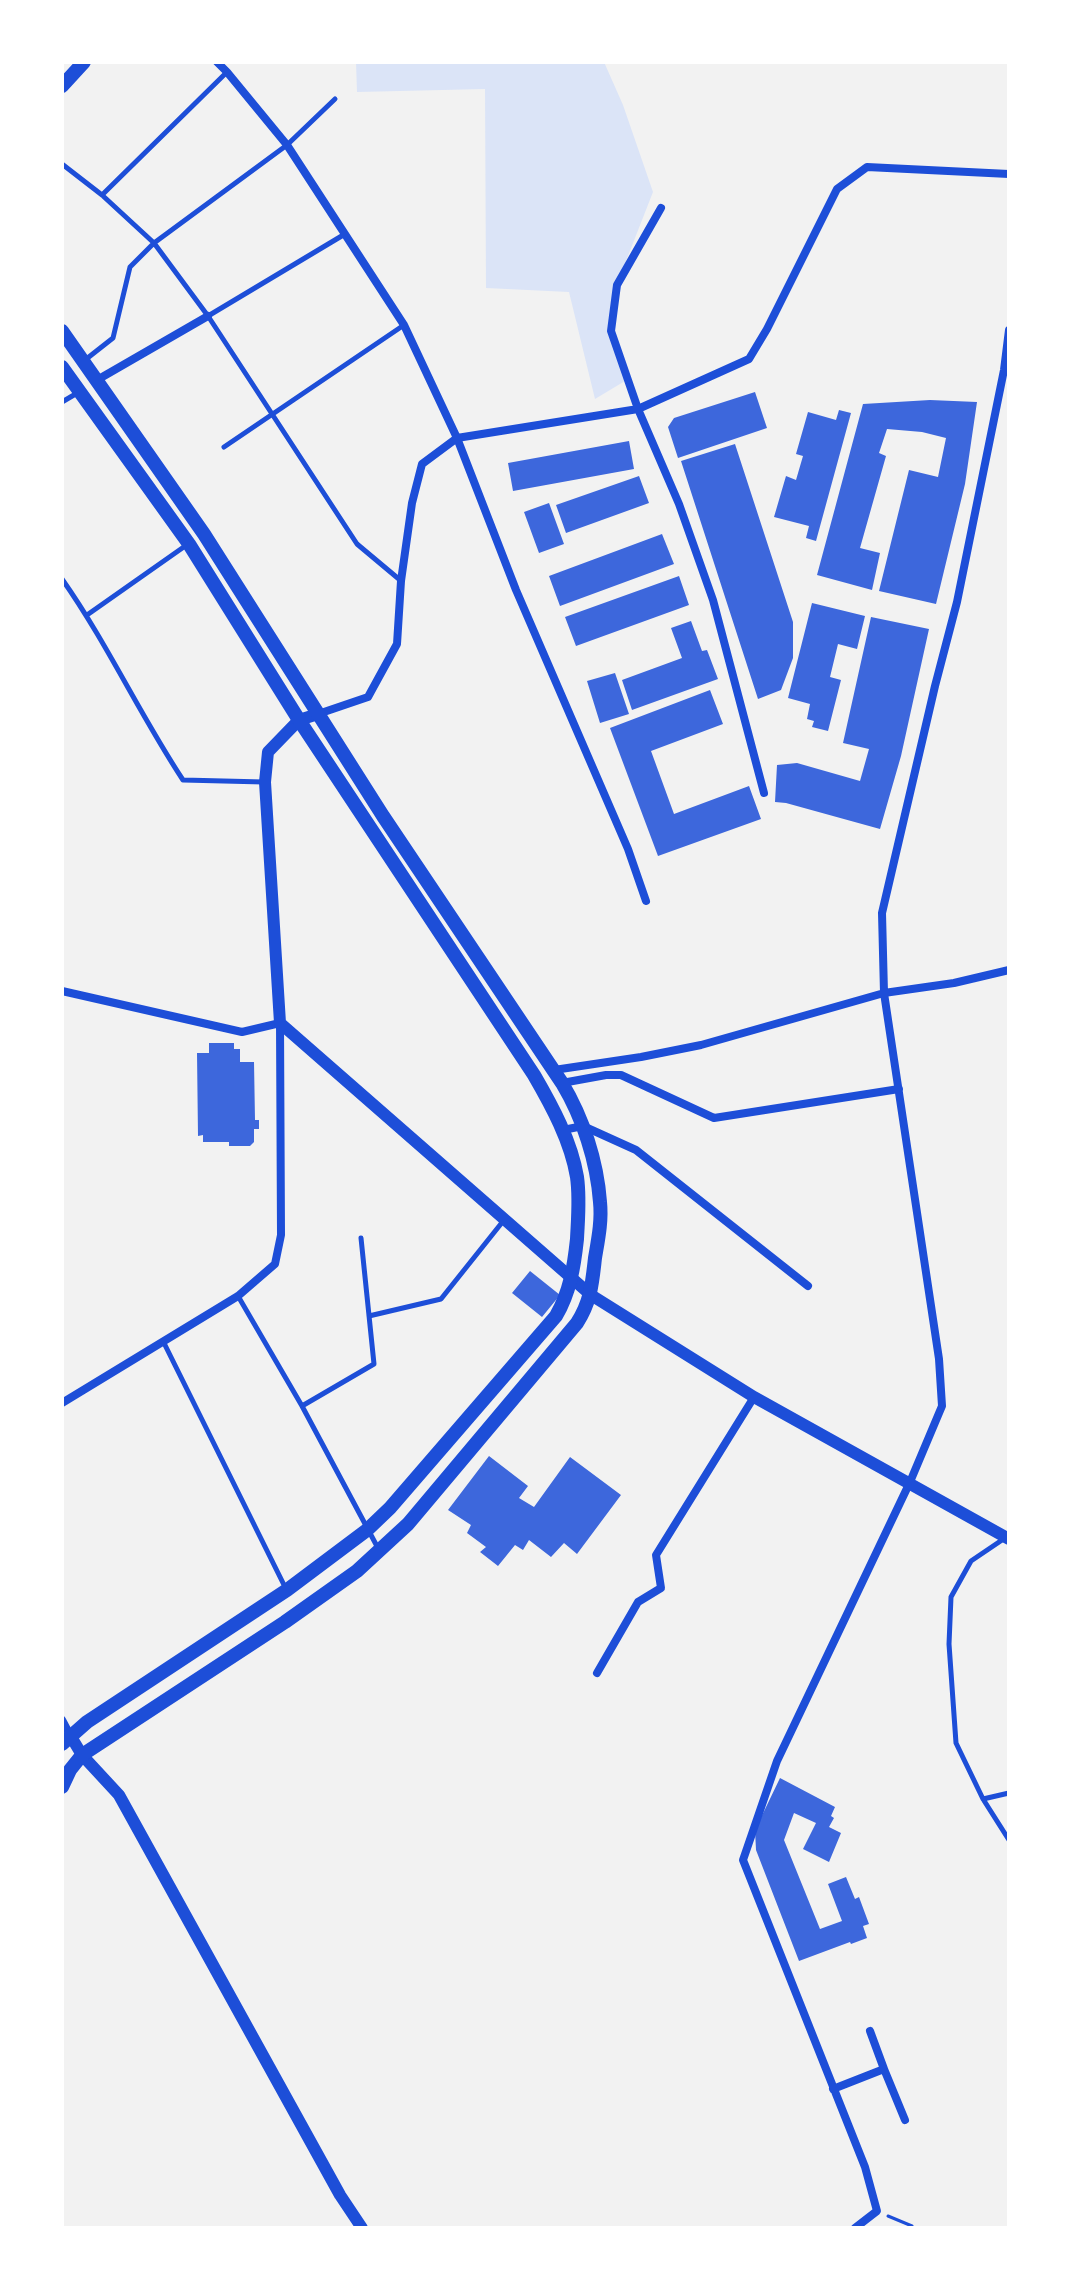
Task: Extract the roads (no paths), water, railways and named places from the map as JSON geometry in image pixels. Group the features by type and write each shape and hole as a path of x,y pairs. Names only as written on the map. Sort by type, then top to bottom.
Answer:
{"main road":[{"path":"62,86 84,62"},
{"path":"62,331 204,534 383,816 554,1070 583,1126 595,1166 600,1202 591,1295 577,1323 408,1524 357,1571 82,1755 62,1787"},
{"path":"62,367 189,544 299,720 534,1075 563,1130 577,1178 579,1215 575,1262 566,1298 556,1316 390,1508 367,1530 287,1590 66,1740"}],"street":[{"path":"217,62 287,145 404,325 457,438 516,590 628,849 646,901"},
{"path":"62,1403 238,1296 275,1264 281,1235 280,1023 265,782 268,752 299,720 368,697 397,644 401,581 412,503 422,464 457,438 638,409 749,359 837,189 867,167 1009,174"},
{"path":"661,208 617,285 611,331 638,409 679,504 713,600 764,793"},
{"path":"97,380 208,316"},
{"path":"855,2228 877,2211 865,2167 743,1860 777,1761 910,1482 942,1406 939,1359 884,993 882,913 957,602 1004,370 1009,330"},
{"path":"554,1070 701,1045 884,993 954,983 1009,970"},
{"path":"62,991 242,1032 280,1023"},
{"path":"280,1023 591,1295 754,1397 1008,1538"},
{"path":"562,1083 621,1075 714,1118 899,1089"},
{"path":"563,1130 583,1126 636,1150 808,1286"},
{"path":"597,1673 638,1602 661,1588 656,1555 754,1397"},
{"path":"62,1720 66,1740 119,1795 340,2195 362,2228"},
{"path":"870,2031 905,2120"},
{"path":"833,2089 884,2069"}],"lane":[{"path":"102,195 227,72"},
{"path":"85,361 113,338 130,267 154,243 287,145 335,99"},
{"path":"62,164 102,195 154,243 208,316 357,544 401,581"},
{"path":"208,316 345,234"},
{"path":"224,447 404,325"},
{"path":"62,402 80,391"},
{"path":"87,615 189,544"},
{"path":"62,579 87,615 148,725 183,780 265,782"},
{"path":"369,1316 441,1299 504,1220"},
{"path":"302,1406 374,1364 361,1238"},
{"path":"238,1296 380,1551"},
{"path":"164,1343 287,1590"},
{"path":"1008,1538 971,1561 951,1597 949,1644 956,1743 983,1799 1009,1840"},
{"path":"983,1799 1009,1793"}]}
